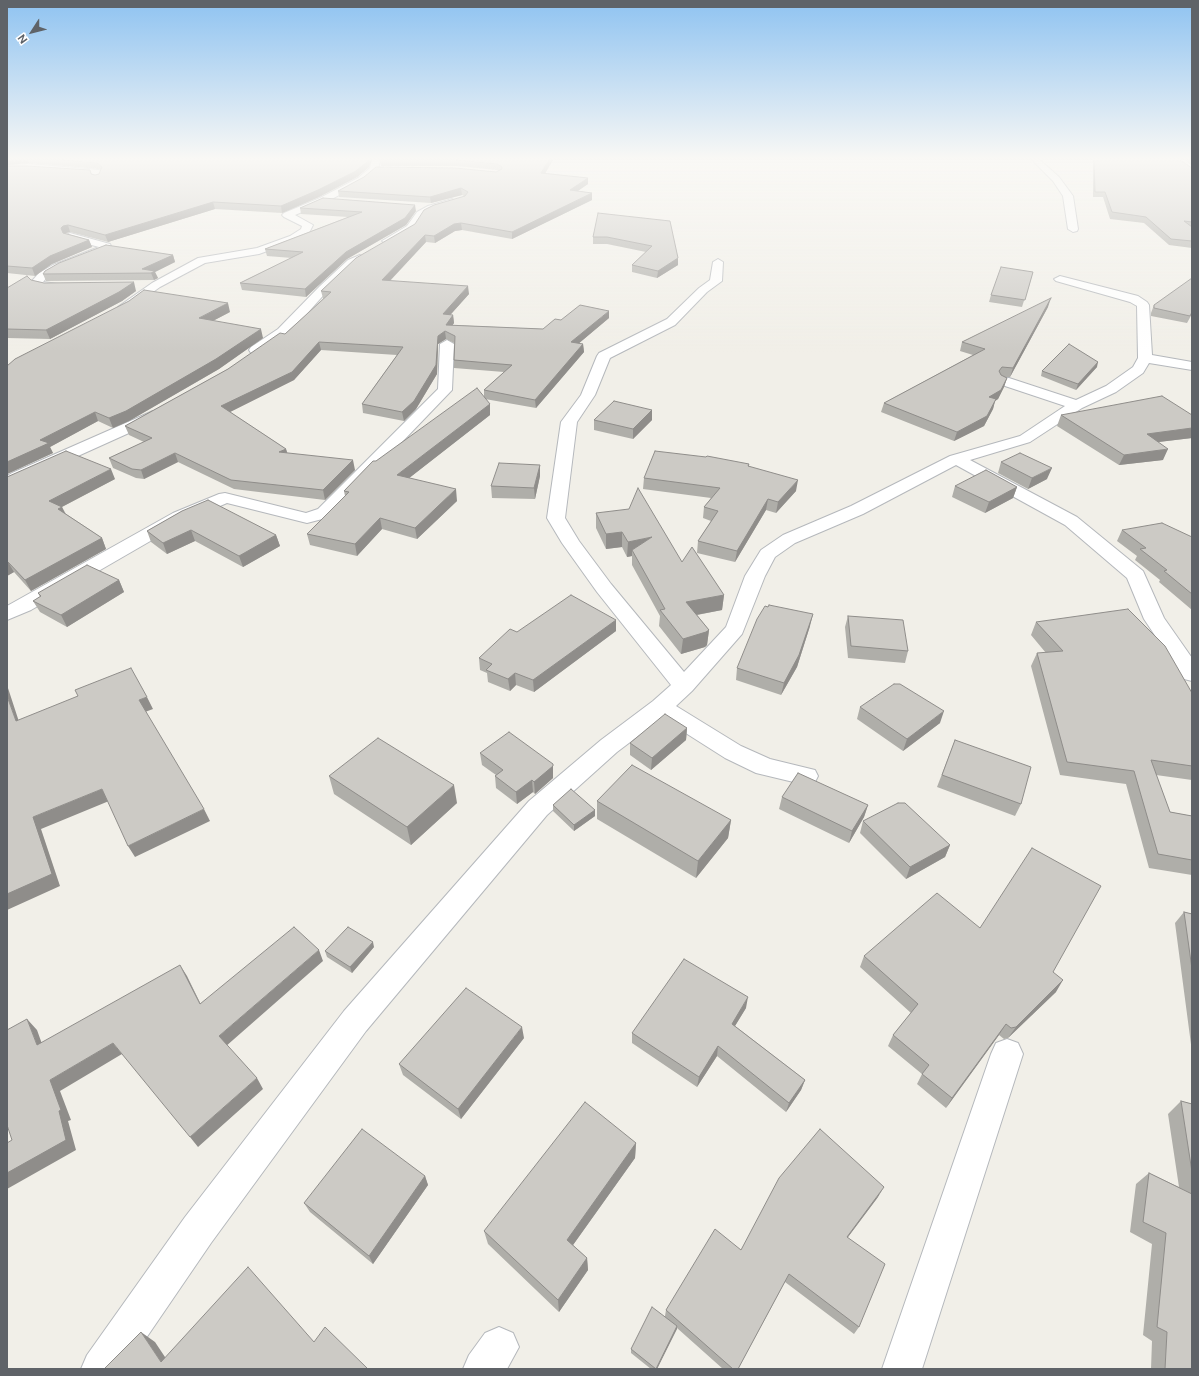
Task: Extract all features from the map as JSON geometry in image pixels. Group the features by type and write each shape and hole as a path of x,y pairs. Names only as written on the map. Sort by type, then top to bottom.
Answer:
{"street":[{"path":"115,312 156,285 202,260 258,251 294,238 305,231 308,225 306,224"},
{"path":"248,357 283,332 333,279 352,262 411,228 413,224"},
{"path":"1072,224 1073,229"},
{"path":"70,236 106,246 107,248 57,267 43,274 37,282 39,285 47,287 71,287"},
{"path":"684,686 604,588 571,543 556,518 569,422 588,395 604,356 671,322 703,290 716,281 718,262"},
{"path":"101,1369 198,1230 355,1021 538,808 609,746 661,707 684,686 735,629 755,576 768,554 789,539 857,510 956,459 1025,439 1077,405 1111,389 1138,370 1145,358 1142,305 1134,299 1060,279"},
{"path":"133,286 156,285"},
{"path":"7,614 24,606 179,517 225,498 307,518 324,513 445,390 447,344"},
{"path":"1145,358 1192,366"},
{"path":"1004,381 1042,395 1077,405"},
{"path":"7,483 18,476 135,425 163,409"},
{"path":"956,459 1070,521 1136,575 1154,619 1192,674"},
{"path":"661,707 733,752 765,767 806,776"},
{"path":"902,1369 1007,1054"}],"building":[{"path":"7,224 140,224 105,235 68,225 63,226 61,228 63,233 89,240 50,256 32,268 7,266"},
{"path":"330,224 394,224 346,252 305,289 240,283 303,252 265,249"},
{"path":"415,224 454,224 434,236 425,235 382,280 468,286 443,314 453,315 446,325 543,329 555,319 561,320 580,305 609,311 571,342 583,344 535,400 484,390 512,365 454,360 455,336 445,331 438,336 436,365 414,401 402,412 362,404 403,347 319,342 292,372 221,406 286,449 279,452 353,460 323,490 231,480 175,453 141,470 132,469 109,458 152,438 125,426 228,369 280,333 285,334 331,292 321,291 356,258"},
{"path":"468,224 528,224 512,232"},
{"path":"596,224 671,224 678,258 658,271 632,265 652,246 607,237 593,237"},
{"path":"1154,224 1188,224 1192,227 1192,241 1171,239"},
{"path":"106,245 173,255 142,269 155,271 151,273 43,274 45,271 59,263"},
{"path":"1001,267 1033,272 1025,300 991,295"},
{"path":"27,276 31,280 44,283 134,282 119,292 46,330 7,329 7,288"},
{"path":"1192,278 1192,312 1190,316 1154,308 1154,305"},
{"path":"144,290 228,303 199,318 261,329 216,359 126,411 109,418 95,412 40,440 49,443 7,462 7,366 15,359 129,301"},
{"path":"1051,298 1013,368 1002,367 999,371 1001,375 1007,378 1001,390 989,397 996,399 987,416 957,432 884,403 985,349 962,342"},
{"path":"1069,344 1098,362 1078,384 1042,371"},
{"path":"477,388 490,404 397,475 456,489 415,528 380,518 355,544 307,534 349,492 344,491 373,461 376,461"},
{"path":"1162,396 1192,415 1192,428 1147,434 1168,449 1124,455 1061,415"},
{"path":"614,401 652,410 633,429 594,420"},
{"path":"66,451 111,469 49,501 62,507 58,509 102,538 25,580 7,562 7,477"},
{"path":"655,451 707,456 749,464 748,466 798,480 778,502 768,499 737,551 698,541 718,511 704,507 720,488 644,478"},
{"path":"1020,453 1052,468 1032,478 1001,462"},
{"path":"499,463 540,465 534,488 491,486"},
{"path":"986,470 1017,487 989,502 955,486"},
{"path":"638,488 682,562 692,547 724,595 686,602 709,630 706,632 683,639 660,610 665,609 632,550 652,537 628,542 622,532 606,534 596,513 629,509"},
{"path":"208,500 276,535 239,556 191,530 163,543 147,531 182,511"},
{"path":"1162,523 1192,537 1192,594 1164,571 1167,570 1140,549 1146,548 1122,530"},
{"path":"87,565 119,580 61,615 33,601 41,596 38,593"},
{"path":"571,595 616,620 533,680 515,673 508,679 486,670 492,664 479,658 510,629 517,632"},
{"path":"769,605 813,614 799,655 784,683 737,668 757,619 765,606 768,607"},
{"path":"1128,609 1165,646 1192,693 1192,766 1151,760 1170,812 1192,816 1192,860 1158,854 1134,771 1067,762 1037,653 1063,651 1036,622"},
{"path":"848,616 903,620 908,651 851,646"},
{"path":"131,668 147,697 139,700 204,809 128,846 102,789 33,817 52,874 7,894 7,696 16,721 78,696 75,690"},
{"path":"894,684 900,684 944,711 907,739 860,707"},
{"path":"665,714 687,728 652,758 630,743"},
{"path":"509,732 553,764 553,766 534,782 532,780 516,792 495,776 503,770 480,753"},
{"path":"378,738 454,785 407,827 329,776"},
{"path":"955,740 1031,767 1021,804 942,775"},
{"path":"632,765 731,820 698,861 597,801"},
{"path":"798,773 868,805 852,831 782,797"},
{"path":"571,789 595,810 574,825 553,805"},
{"path":"898,803 905,803 950,845 910,867 863,821"},
{"path":"1032,848 1101,886 1053,972 1063,980 1016,1027 1011,1028 1006,1024 952,1098 922,1074 929,1065 893,1035 918,1004 864,956 937,893 980,928"},
{"path":"1184,912 1192,914 1192,969"},
{"path":"294,927 319,950 219,1036 257,1078 190,1137 113,1043 50,1080 61,1110 59,1111 66,1140 7,1173 7,1143 12,1140 7,1125 7,1030 27,1019 37,1045 180,965 200,1004"},
{"path":"348,927 373,942 350,967 325,951"},
{"path":"684,959 748,997 732,1024 805,1080 789,1103 718,1046 699,1077 632,1033"},
{"path":"466,988 522,1027 458,1109 399,1064"},
{"path":"1181,1101 1192,1104 1192,1172"},
{"path":"585,1102 636,1143 567,1240 587,1258 558,1300 484,1231"},
{"path":"362,1129 425,1176 369,1256 304,1203"},
{"path":"820,1129 884,1187 847,1237 885,1264 859,1327 789,1274 738,1369 733,1369 666,1310 715,1229 741,1250 779,1178"},
{"path":"1149,1173 1192,1194 1192,1369 1165,1369 1167,1332 1157,1327 1166,1233 1143,1222"},
{"path":"248,1267 314,1342 325,1327 368,1369 104,1369 141,1332 161,1362"},
{"path":"652,1307 677,1326 656,1369 631,1349"}]}
